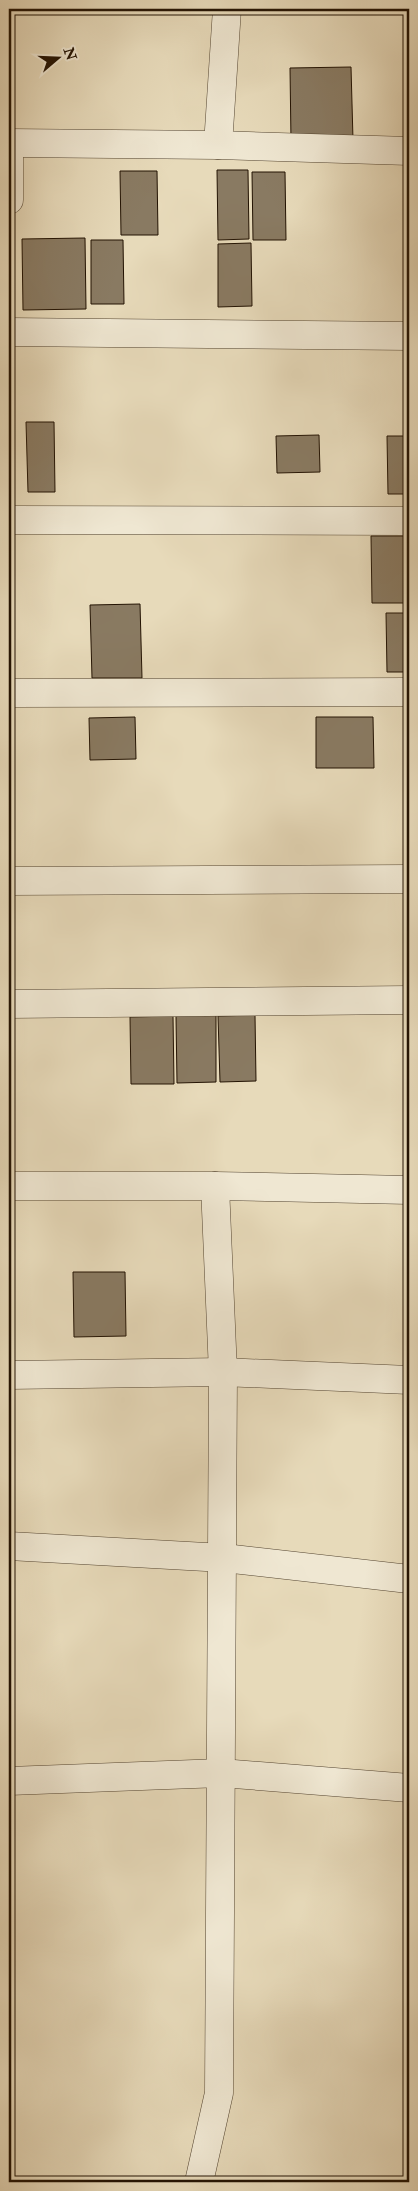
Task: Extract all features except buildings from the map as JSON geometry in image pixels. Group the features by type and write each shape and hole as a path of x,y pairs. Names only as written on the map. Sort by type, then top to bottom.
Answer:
{"street":[{"path":"218,145 227,9"},
{"path":"9,200 9,143 218,145 409,151"},
{"path":"9,332 409,336"},
{"path":"9,520 409,521"},
{"path":"9,693 409,692"},
{"path":"9,881 409,879"},
{"path":"9,1004 409,1000"},
{"path":"9,1186 215,1186 409,1190"},
{"path":"199,2182 219,2093 224,1558 223,1372 215,1186"},
{"path":"9,1375 223,1372 409,1380"},
{"path":"9,1546 224,1558 409,1578"},
{"path":"9,1781 221,1773 409,1788"}]}
